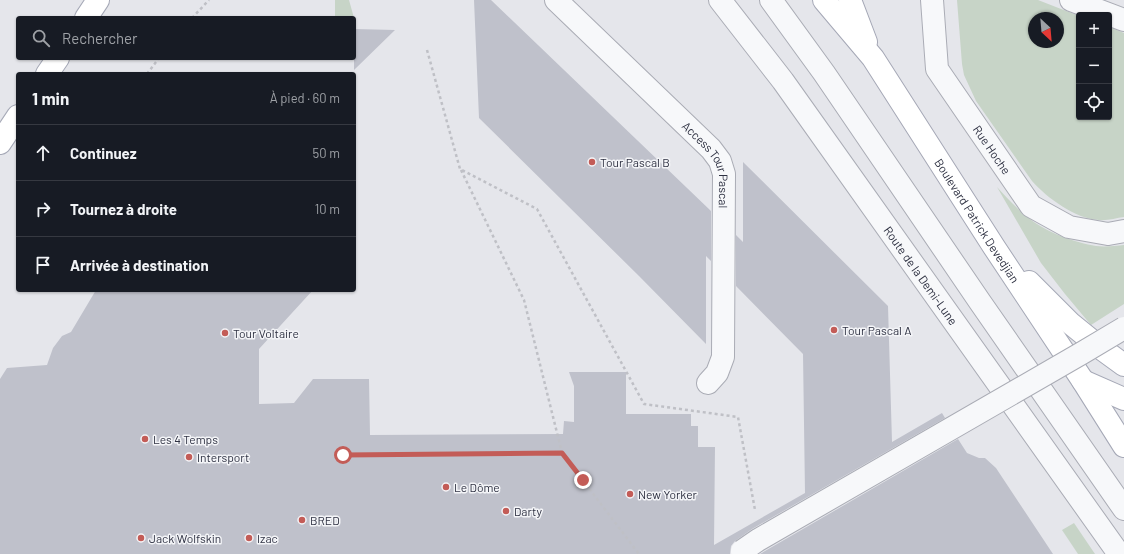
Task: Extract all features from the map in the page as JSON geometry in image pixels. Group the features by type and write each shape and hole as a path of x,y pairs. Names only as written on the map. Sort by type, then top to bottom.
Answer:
{"main road":[{"path":"87,16 98,0"},
{"name":"Boulevard Patrick Devedjian","path":"824,0 872,58 1124,446"},
{"path":"850,0 872,58"},
{"path":"48,72 57,60"},
{"path":"0,142 16,119"},
{"path":"994,247 1070,323 1124,365"},
{"path":"1083,381 1124,399"}],"street":[{"name":"Access Tour Pascal","path":"556,0 710,149 720,161 724,174 723,357 717,373 708,383"},
{"name":"Route de la Demi-Lune","path":"720,0 783,81 1119,554"},
{"path":"771,0 824,73 980,302 1124,509"},
{"name":"Rue Hoche","path":"932,0 937,69 1031,206 1069,227 1108,234 1124,231"},
{"path":"1072,0 1124,20"},
{"path":"742,551 758,540 1124,328"},
{"path":"953,430 1009,398"}],"path":[{"path":"194,16 210,0"},
{"path":"427,50 460,169 524,300 562,453 639,554"},
{"path":"149,72 158,60"},
{"path":"460,169 537,209 644,404 738,417 756,514"},
{"path":"343,455 562,453"}],"green space":[{"path":"335,0 349,0 353,16 335,16"},
{"path":"957,0 1038,0 1076,15 1076,120 1112,120 1112,28 1124,33 1124,217 1102,220 1090,219 1081,216 1054,201 1038,188 976,101 964,75"},
{"path":"997,187 1013,204 1044,228 1071,240 1096,246 1124,245 1124,304 1091,325 1041,263"},
{"path":"1074,523 1095,554 1078,554 1062,530"}],"building":[{"name":"Tour Pascal B","path":"474,0 491,0 711,211 711,261 706,256 706,344 479,118"},
{"path":"356,29 395,30 354,70 354,60 356,60"},
{"name":"Les 4 Temps","path":"743,162 888,306 892,442 942,413 945,418 752,529 735,541 731,546 730,554 0,554 0,379 7,368 47,365 53,348 62,336 71,332 95,292 311,292 259,349 259,404 294,403 313,379 369,379 370,435 563,434 564,421 574,422 574,386 569,372 626,372 626,414 691,414 691,426 698,426 698,447 715,447 714,545 805,493 803,354 736,286 736,235 743,242"},
{"path":"958,439 967,453 979,458 985,458 996,468 1053,554 760,554"}],"place":[{"name":"Tour Pascal B","path":"592,162"},
{"name":"Tour Pascal A","path":"834,330"},
{"name":"Tour Voltaire","path":"225,333"},
{"name":"Les 4 Temps","path":"145,439"},
{"name":"Intersport","path":"189,457"},
{"name":"Le Dôme","path":"446,487"},
{"name":"New Yorker","path":"630,494"},
{"name":"Darty","path":"506,511"},
{"name":"BRED","path":"302,520"},
{"name":"Jack Wolfskin","path":"141,538"},
{"name":"Izac","path":"249,538"}],"route":[{"path":"343,455 562,453 583,480"}]}
